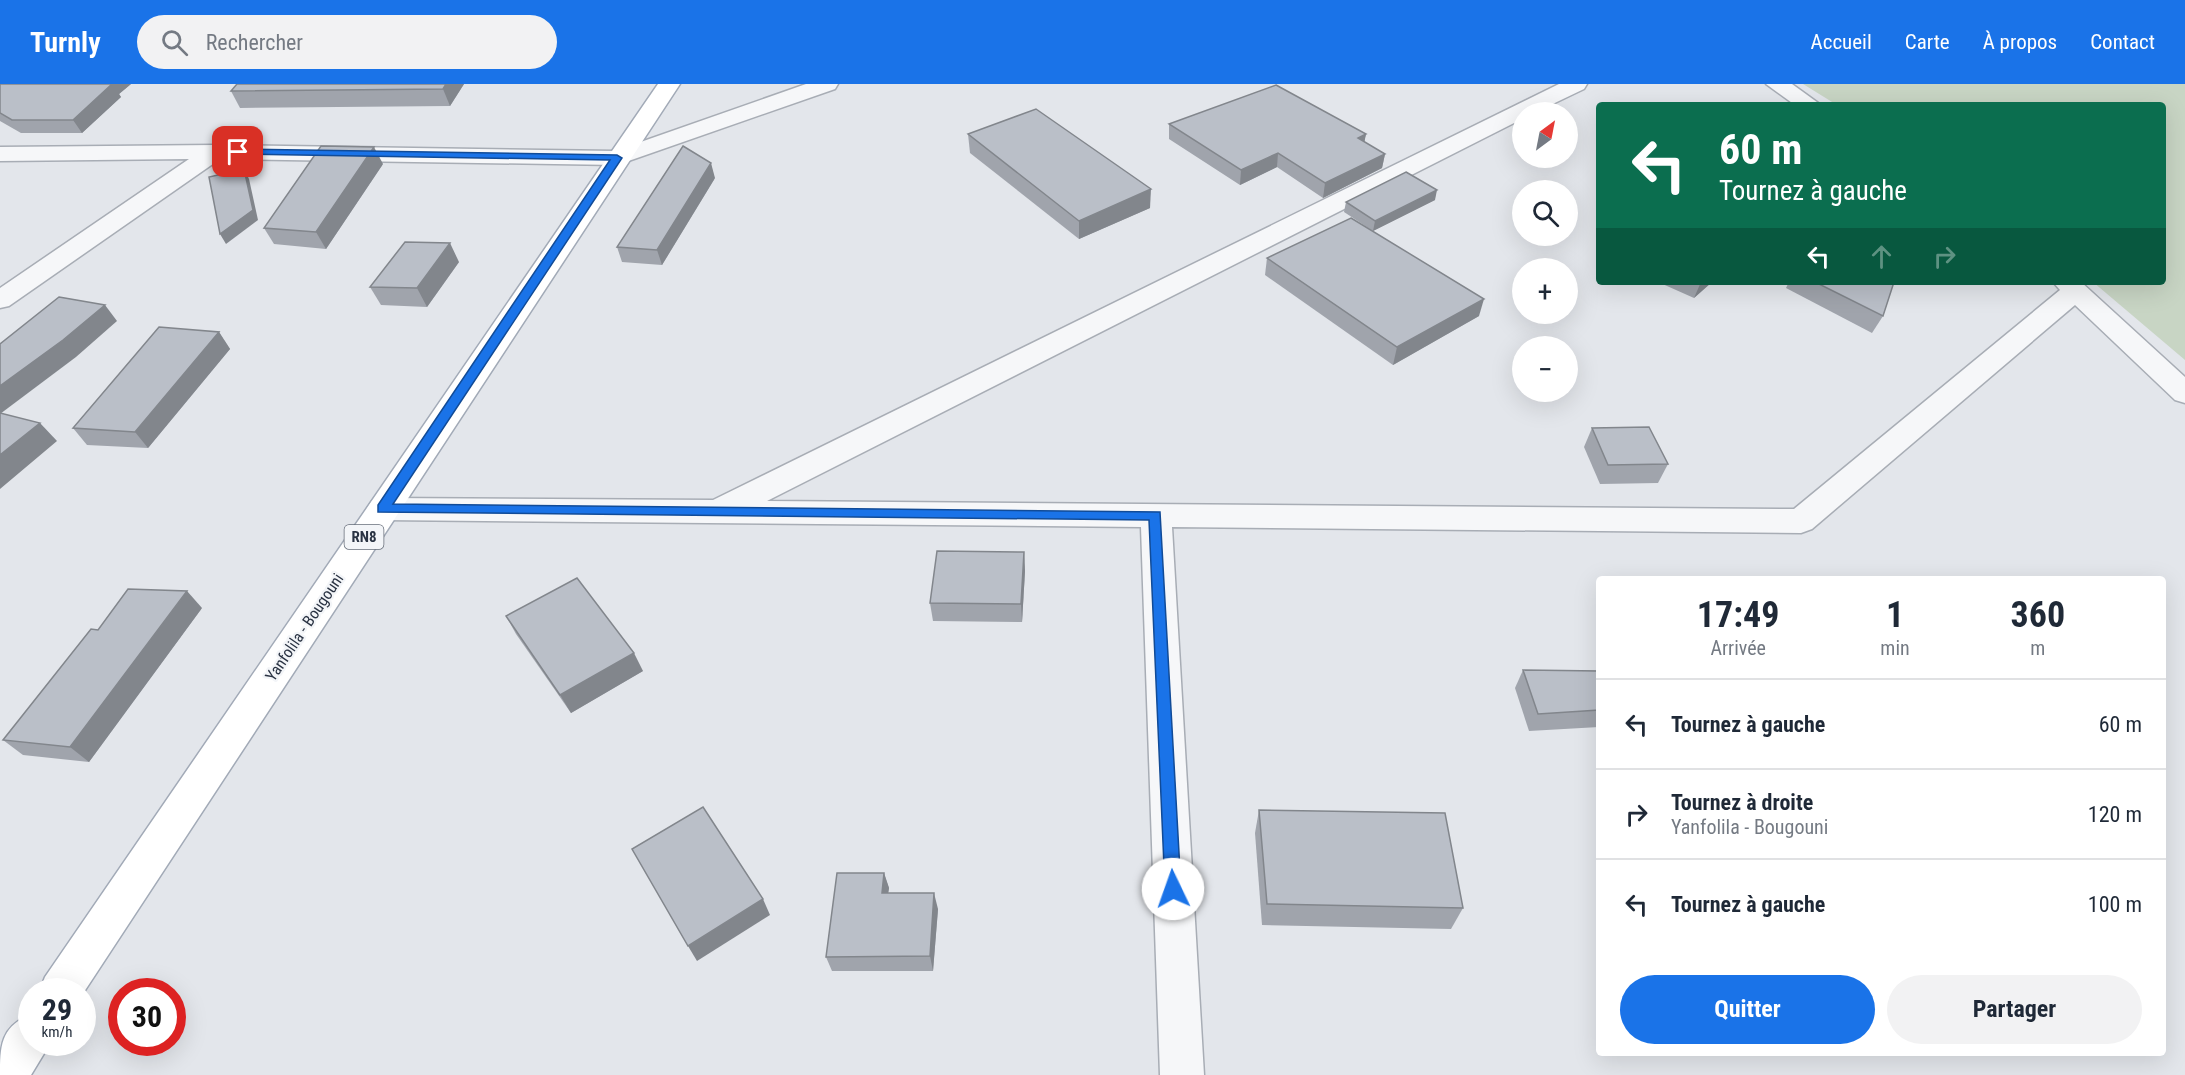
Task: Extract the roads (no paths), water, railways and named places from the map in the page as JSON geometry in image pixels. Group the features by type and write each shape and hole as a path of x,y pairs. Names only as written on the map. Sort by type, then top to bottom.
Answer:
{"main road":[{"name":"Yanfolila - Bougouni","path":"69,978 617,158 669,84"}],"street":[{"path":"0,153 215,152 617,158 827,84"},
{"path":"716,512 1576,84"},
{"path":"1777,84 1805,102"},
{"path":"0,300 215,152"},
{"path":"383,509 1801,521 2070,286 2185,393"},
{"path":"1156,516 1182,1075"}]}
